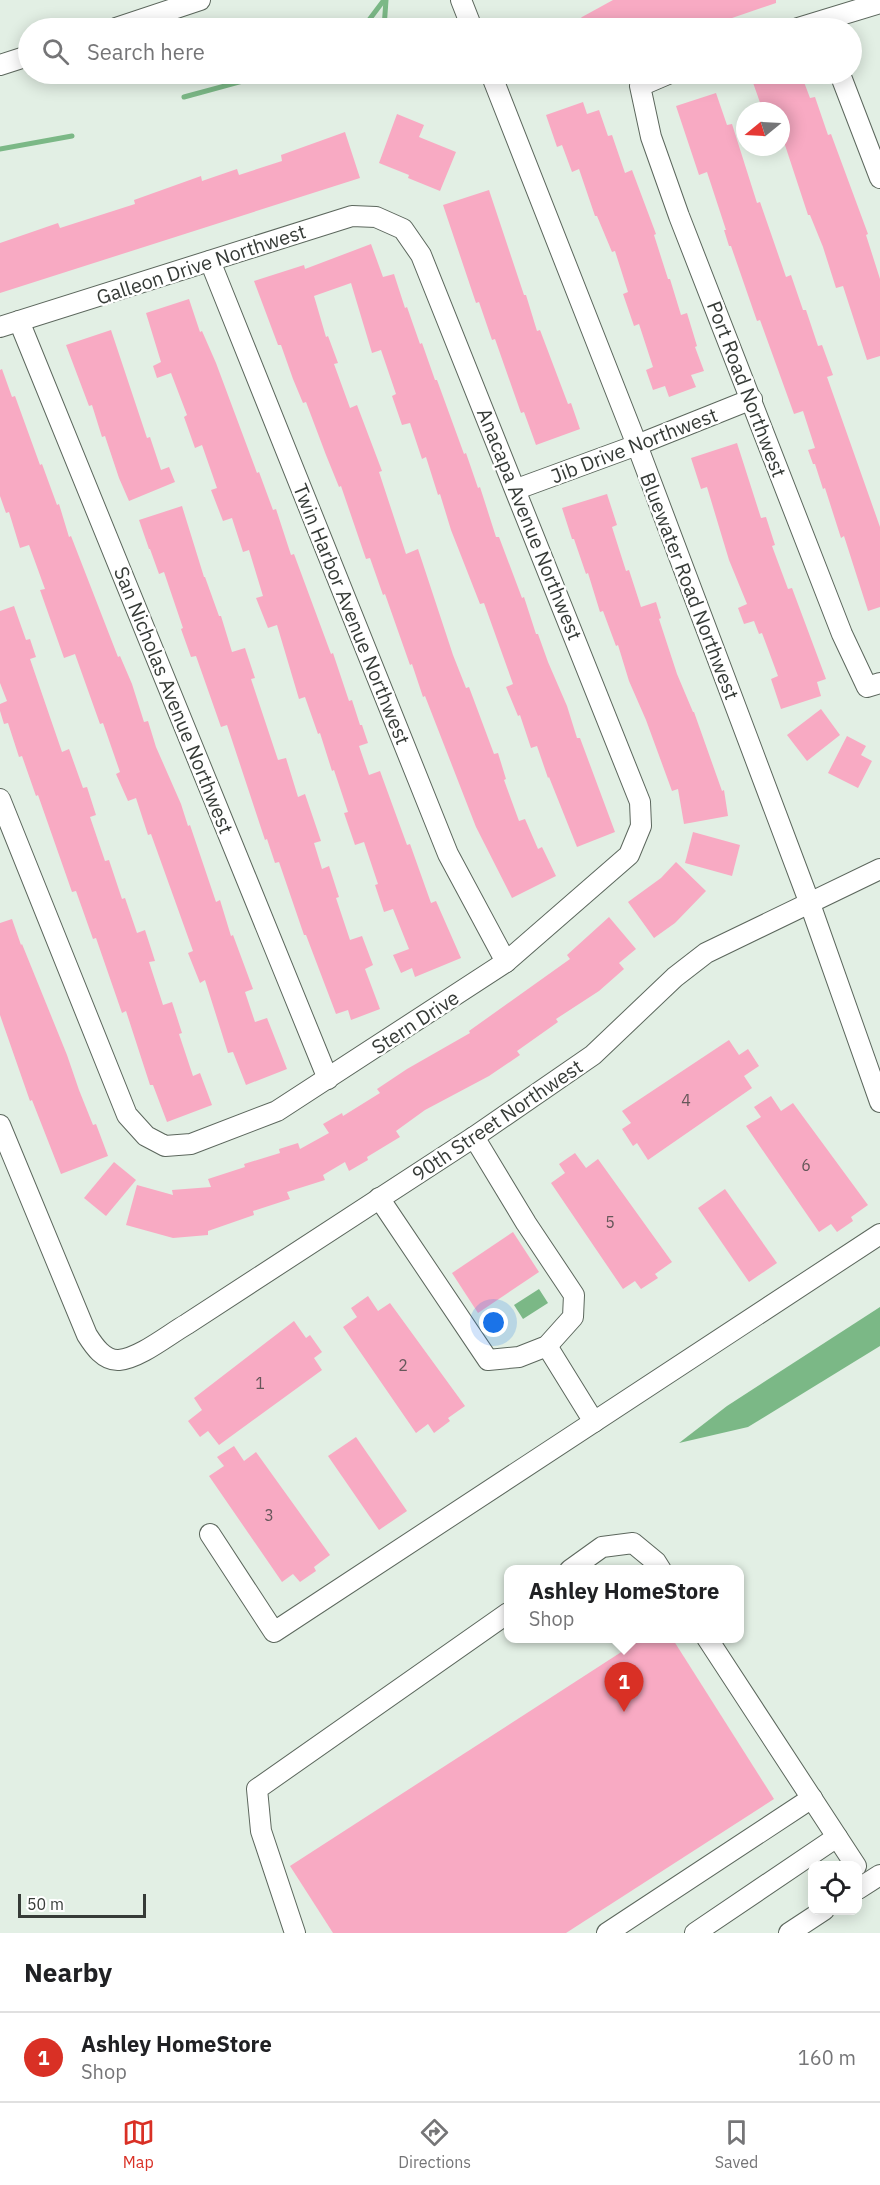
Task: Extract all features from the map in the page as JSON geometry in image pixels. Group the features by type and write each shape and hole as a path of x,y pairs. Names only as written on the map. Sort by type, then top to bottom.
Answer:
{"street":[{"path":"146,18 200,0"},
{"path":"461,0 468,18"},
{"path":"840,18 880,3"},
{"path":"0,65 18,59"},
{"name":"Bluewater Road Northwest","path":"495,84 637,445 810,904 880,1102"},
{"name":"Port Road Northwest","path":"645,84 640,86 651,137 671,194 842,634 874,685"},
{"path":"844,84 880,178"},
{"name":"Galleon Drive Northwest","path":"0,327 351,216 376,217 403,229"},
{"name":"Anacapa Avenue Northwest","path":"403,229 421,255 517,489 640,802 641,826"},
{"name":"Twin Harbor Avenue Northwest","path":"210,261 448,854 506,962"},
{"name":"San Nicholas Avenue Northwest","path":"19,321 328,1079"},
{"name":"Jib Drive Northwest","path":"517,489 637,445 752,399"},
{"name":"Stern Drive","path":"0,799 127,1115 146,1136 165,1146 190,1144 277,1111 506,962 629,855 641,826"},
{"name":"90th Street Northwest","path":"0,1125 87,1335 95,1348 106,1356 118,1360 139,1353 474,1137 593,1054 675,977 706,953 745,932 810,904 880,869"},
{"path":"379,1198 488,1360 519,1357 547,1346 573,1317 574,1294 526,1223 474,1137"},
{"path":"210,1534 274,1632 880,1234"},
{"path":"547,1346 594,1422"},
{"path":"576,1565 602,1547 633,1543 658,1565"},
{"path":"295,1933 261,1832 257,1789 504,1615"},
{"path":"709,1643 864,1876"},
{"path":"607,1933 812,1798"},
{"path":"694,1933 837,1837"},
{"path":"789,1933 818,1915"}],"shaded area":[{"path":"539,1289 548,1303 523,1319 514,1305"},
{"path":"880,1307 880,1346 748,1427 679,1443 727,1406"}],"building":[{"path":"613,0 776,0 776,3 732,18 582,17"},
{"path":"753,84 805,84 810,98 815,97 868,234 866,235 880,279 880,356 867,360 843,286 836,288 823,247 810,215 808,215 789,156 790,102 760,102"},
{"path":"716,93 727,125 732,124 736,137 736,156 742,156 757,203 760,202 786,277 791,275 818,346 822,345 833,375 827,377 880,527 880,607 868,611 844,536 841,538 825,488 823,489 808,450 815,448 803,411 794,414 760,320 757,321 731,246 729,246 707,172 699,175 676,106"},
{"path":"583,102 587,114 599,110 608,136 612,135 625,173 632,170 656,234 654,235 681,315 687,313 697,346 695,347 704,371 691,375 696,387 669,397 665,386 653,390 646,370 653,367 639,324 634,326 623,294 628,292 615,251 612,252 597,216 595,216 579,169 572,172 562,145 557,147 546,115"},
{"path":"397,114 424,125 419,137 456,152 440,191 379,163"},
{"path":"345,132 360,178 0,293 0,243 58,223 60,228 135,204 134,200 201,176 202,181 237,169 239,175 282,161 281,155"},
{"path":"489,190 537,331 540,330 580,429 536,445 524,412 521,413 495,339 492,340 479,302 476,303 443,205"},
{"path":"371,244 383,277 394,274 405,308 407,307 420,344 422,343 478,488 480,487 496,537 499,537 522,598 524,597 536,634 538,634 567,706 577,738 580,738 615,832 577,847 537,746 531,748 520,715 518,716 506,687 513,684 484,603 480,604 451,530 426,457 422,459 410,423 402,425 392,396 396,394 381,350 372,353 351,283 314,296 326,337 328,336 338,363 334,364 350,408 357,405 382,471 379,472 406,554 418,549 453,655 466,688 469,687 494,754 498,753 506,779 504,780 519,821 525,819 538,849 542,847 556,876 512,898 476,827 425,696 423,697 412,664 410,665 385,594 383,595 370,558 366,559 341,486 339,487 306,402 303,403 281,345 278,345 254,281 304,265 305,269"},
{"path":"189,299 200,332 202,331 216,363 257,473 259,472 273,510 276,509 291,555 294,554 331,654 333,653 349,701 352,700 360,725 362,725 368,743 359,746 369,775 380,771 431,903 436,901 461,958 415,977 412,968 401,973 393,955 409,949 393,909 384,912 375,885 378,884 364,842 355,845 344,813 348,812 334,770 332,771 305,697 299,699 277,625 268,628 256,598 263,596 249,550 243,552 232,518 223,521 211,490 217,488 202,445 195,448 184,417 187,415 171,373 157,378 153,366 161,362 146,313"},
{"path":"111,330 147,438 150,437 161,470 169,467 175,482 129,501 105,436 102,437 92,405 89,406 66,345"},
{"path":"2,369 12,397 15,396 40,465 42,464 57,505 59,504 69,537 71,536 118,657 120,656 132,684 144,722 148,721 156,747 188,826 190,825 216,902 220,900 231,936 233,935 253,989 245,992 255,1022 267,1018 287,1069 246,1085 233,1052 228,1053 205,980 200,983 188,953 193,951 136,798 128,801 116,774 120,772 103,723 100,724 75,654 64,658 40,590 45,589 29,545 20,548 9,512 6,513 0,496 0,370"},
{"path":"737,443 761,518 766,517 775,545 772,546 788,589 792,588 826,679 817,682 821,696 781,709 771,679 778,676 762,633 759,634 754,621 744,624 738,608 747,604 729,560 707,487 701,489 691,458"},
{"path":"607,494 617,525 612,527 626,571 629,570 641,607 656,602 661,618 659,619 677,674 694,712 722,791 724,790 728,816 684,824 678,789 672,791 629,681 618,645 616,646 603,611 600,612 588,573 586,574 574,539 572,539 562,508"},
{"path":"182,506 204,577 219,616 221,616 232,652 245,648 255,678 251,679 278,760 286,758 298,797 305,794 321,841 314,843 322,869 329,866 339,897 336,898 350,940 362,936 373,965 365,969 380,1009 351,1020 348,1010 336,1014 306,935 304,935 279,862 275,863 267,839 265,840 227,725 221,727 196,656 191,657 164,572 159,574 139,520"},
{"path":"14,606 26,640 30,639 36,657 30,659 62,752 69,749 83,788 87,787 96,815 90,817 105,861 109,860 122,899 125,898 137,933 145,930 155,961 149,962 163,1005 172,1002 182,1033 179,1034 193,1076 200,1073 212,1105 167,1122 153,1085 150,1085 126,1011 122,1013 96,938 93,939 76,891 72,892 38,795 36,796 22,756 19,757 8,723 4,724 0,711 0,704 7,701 0,683 0,611"},
{"path":"821,709 840,735 807,761 787,735"},
{"path":"847,736 866,746 861,755 872,761 858,788 828,773"},
{"path":"693,832 740,845 732,876 685,863"},
{"path":"676,862 706,891 675,923 654,938 628,902 661,878"},
{"path":"609,917 636,949 619,963 624,969 599,991 556,1019 558,1022 517,1051 520,1055 489,1076 425,1110 396,1131 400,1137 367,1157 368,1160 349,1171 345,1162 323,1175 325,1180 287,1192 290,1199 253,1211 254,1215 208,1231 208,1235 173,1238 126,1225 137,1185 173,1195 172,1190 211,1187 208,1179 245,1167 244,1164 280,1153 279,1149 298,1143 300,1149 329,1133 323,1124 342,1113 343,1116 380,1093 377,1089 407,1069 470,1033 469,1031 570,959 567,955"},
{"path":"12,919 93,1125 96,1124 108,1156 61,1174 32,1100 30,1101 0,1015 0,923"},
{"path":"729,1040 739,1055 748,1049 759,1066 744,1076 752,1088 648,1160 637,1143 633,1146 622,1129 631,1123 622,1111"},
{"path":"771,1096 781,1111 793,1103 868,1205 851,1217 853,1221 837,1232 831,1224 819,1232 746,1126 761,1117 754,1107"},
{"path":"575,1153 586,1168 598,1159 672,1262 655,1274 658,1278 641,1289 635,1281 623,1289 551,1183 565,1173 559,1164"},
{"path":"114,1162 136,1180 106,1216 84,1198"},
{"path":"725,1189 777,1263 749,1282 698,1208"},
{"path":"513,1232 539,1272 478,1313 452,1273"},
{"path":"368,1296 378,1311 390,1303 465,1406 448,1418 450,1421 434,1433 428,1424 416,1433 343,1327 357,1317 351,1308"},
{"path":"294,1321 306,1338 310,1335 322,1352 314,1358 322,1370 219,1445 208,1431 200,1437 188,1421 202,1410 194,1398"},
{"path":"356,1437 407,1511 379,1530 328,1456"},
{"path":"234,1446 244,1461 256,1452 330,1555 314,1567 316,1571 300,1582 293,1574 282,1582 209,1476 224,1466 217,1457"},
{"path":"635,1643 675,1643 774,1799 566,1933 333,1933 290,1866"}],"waterway":[{"path":"370,18 384,0"},
{"path":"385,18 386,0"},
{"path":"184,97 232,84"},
{"path":"0,149 72,136"}],"place":[{"name":"Ashley HomeStore","path":"624,1712"}]}
